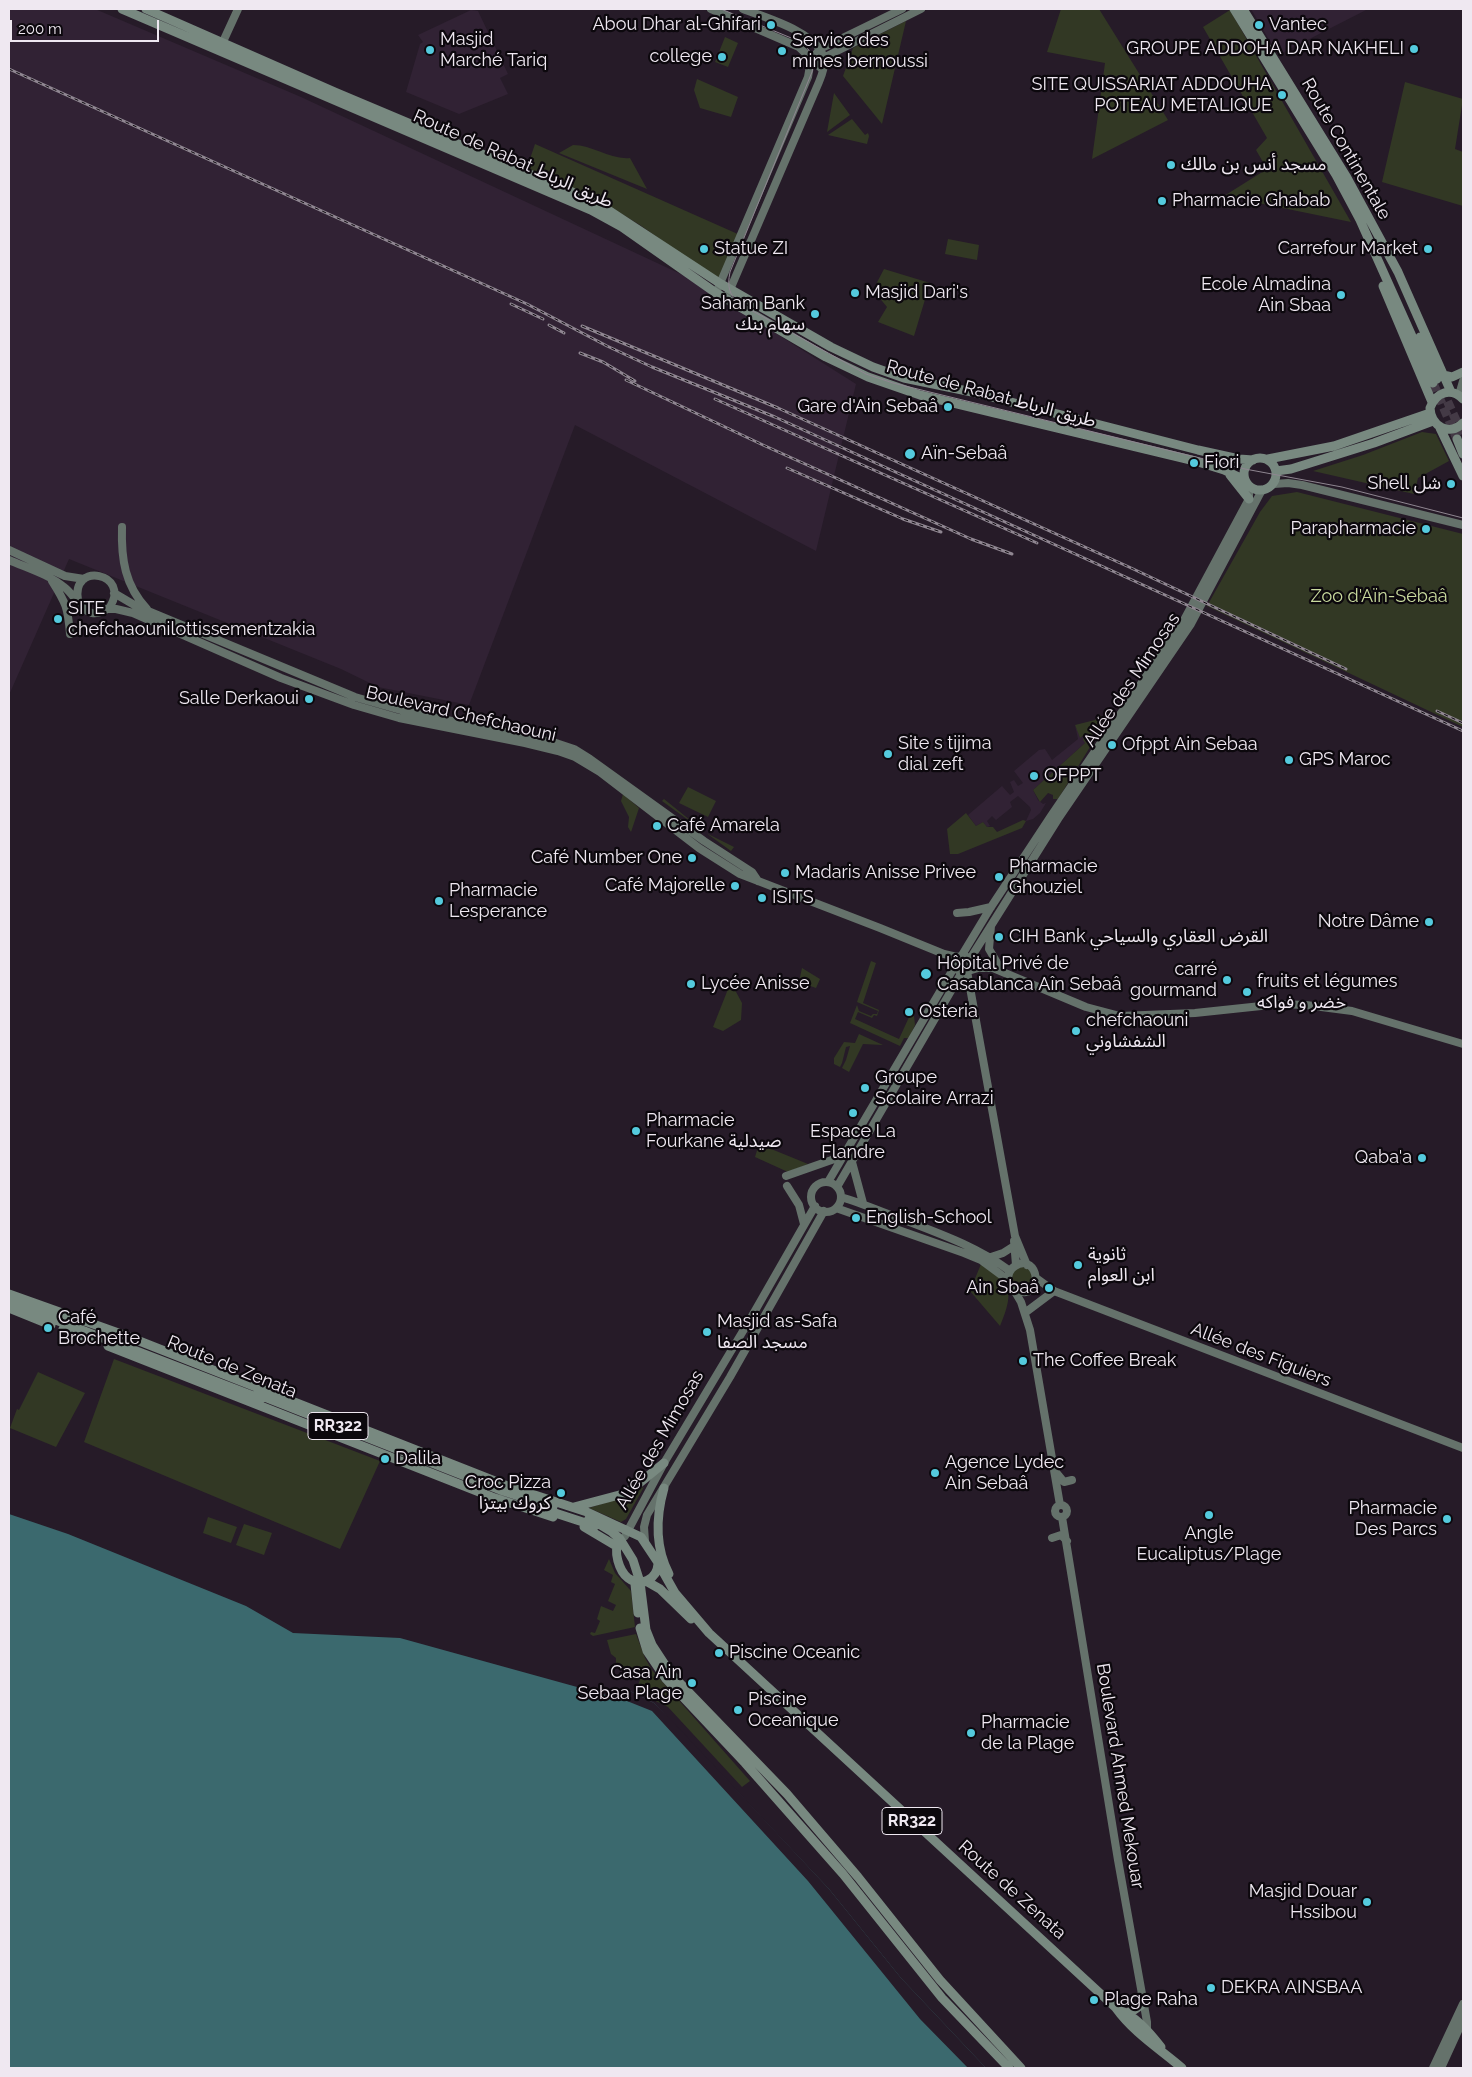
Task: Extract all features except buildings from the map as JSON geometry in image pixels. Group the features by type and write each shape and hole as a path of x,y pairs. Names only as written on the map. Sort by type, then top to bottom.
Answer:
{"main road":[{"name":"Route de Rabat طريق الرباط","path":"122,9 221,46 452,144 572,192 605,208 721,284 831,347 872,367 892,374 1198,450 1239,459 1253,460"},
{"name":"Route de Rabat طريق الرباط","path":"146,9 221,46"},
{"name":"Route Continentale","path":"1234,9 1336,174 1385,276 1438,379 1458,396"},
{"name":"Route Continentale","path":"1243,9 1346,176 1398,272 1438,379"},
{"name":"Route de Rabat طريق الرباط","path":"452,144 604,216 716,293 826,357 868,378 920,396 1224,470 1247,483"},
{"name":"Route Continentale","path":"1368,239 1369,250 1432,402"},
{"path":"1438,379 1456,376 1463,372"},
{"path":"1458,396 1440,394 1432,402 1431,417 1440,428 1463,476"},
{"path":"1268,459 1275,466 1274,484 1262,490 1255,490 1247,483 1245,469 1253,460 1268,459 1334,446 1431,417"},
{"path":"1276,471 1291,469 1374,443 1431,417"},
{"path":"1440,428 1454,429 1463,422"},
{"path":"1461,437 1463,454"},
{"path":"1224,470 1237,482 1249,499"},
{"name":"Route de Zenata","path":"9,1295 124,1335 510,1487 604,1519 624,1538 640,1582 660,1589 686,1615 709,1632"},
{"name":"Route de Zenata","path":"9,1295 503,1491 592,1519 624,1538"},
{"name":"Route de Zenata","path":"9,1302 201,1375 515,1499 590,1524 624,1538"},
{"name":"Route de Zenata","path":"9,1308 492,1497 580,1525 598,1534 624,1538"},
{"path":"572,1507 623,1494 664,1463"},
{"path":"664,1488 659,1513 660,1545 678,1598"},
{"name":"RR322","path":"640,1582 626,1576 616,1555 624,1538 646,1541 658,1564"},
{"path":"640,1582 655,1575 658,1564"},
{"name":"Route de Zenata","path":"658,1564 678,1598 709,1632 1116,2008 1124,2019 1147,2036"},
{"path":"640,1582 640,1628 644,1644 658,1669 745,1763 843,1874 942,1998 1009,2068"},
{"path":"640,1582 643,1616 648,1637 671,1674 786,1794 858,1876 940,1980 1021,2068"},
{"path":"1127,2013 1144,2002"},
{"name":"Route de Zenata","path":"1116,2008 1127,2013 1147,2036 1182,2068"}],"street":[{"path":"221,46 238,9"},
{"path":"711,9 792,43 803,50 823,70"},
{"path":"726,299 823,70 824,58 814,41 798,32 743,9"},
{"path":"716,293 808,77 811,60 820,49 902,9"},
{"path":"811,60 824,58 850,43 921,9"},
{"path":"1458,396 1463,381"},
{"name":"Allée des Mimosas","path":"828,1182 991,907 1104,737 1184,622 1249,499 1247,483"},
{"path":"1274,484 1302,486 1463,525"},
{"name":"Allée des Mimosas","path":"961,960 992,921 1105,749 1191,624 1262,490"},
{"path":"122,527 121,550 125,570 131,588 149,611"},
{"name":"Boulevard Chefchaouni","path":"9,550 66,576 84,579 96,575 101,576 111,583 114,593 132,604 355,697 404,711 556,743 574,749 709,845 752,872 758,881"},
{"name":"Boulevard Chefchaouni","path":"9,560 50,578 64,587 86,610 92,613 98,613 107,609 134,613 281,678 354,705 399,718 525,743 575,757 604,775 714,858 740,874 944,954 961,960 984,962 993,968 1086,1007 1120,1016 1196,1013 1280,1004 1306,1005 1352,1011 1463,1044"},
{"path":"50,578 65,600 69,614 70,634"},
{"path":"78,600 78,588 84,579"},
{"path":"107,609 113,601 114,593"},
{"path":"957,913 991,907"},
{"path":"992,921 989,949 1003,972"},
{"path":"961,960 966,971 1015,1236 1027,1264 1034,1270 1036,1278 1030,1290 1026,1312"},
{"path":"837,1187 971,965 961,960"},
{"name":"Boulevard Chefchaouni","path":"966,971 978,968 993,968"},
{"path":"786,1176 843,1156"},
{"path":"852,1162 863,1204"},
{"path":"836,1208 841,1197 837,1187 828,1182 820,1184 814,1190 812,1199 815,1206 824,1211 836,1208 964,1253 980,1260 1008,1280 1026,1312 1054,1470 1064,1482 1072,1480"},
{"path":"787,1186 799,1205 804,1224"},
{"path":"841,1197 942,1234 1013,1268 1027,1264"},
{"name":"Allée des Mimosas","path":"624,1538 664,1463 815,1206"},
{"name":"Allée des Mimosas","path":"646,1541 644,1530 646,1519 824,1211"},
{"path":"1008,1280 1013,1268 1015,1236"},
{"path":"991,1257 1003,1254 1014,1246"},
{"name":"Allée des Figuiers","path":"1036,1278 1051,1290 1463,1448"},
{"path":"1015,1290 1022,1292 1030,1290"},
{"name":"Allée des Figuiers","path":"1030,1290 1051,1290"},
{"path":"1026,1312 1051,1290"},
{"name":"Boulevard Ahmed Mekouar","path":"1054,1470 1060,1505 1066,1509 1066,1513 1062,1517 1118,1860 1144,2002 1147,2036"},
{"path":"1052,1538 1061,1535 1067,1542"},
{"path":"1433,2068 1463,2004"},
{"path":"1442,2068 1463,2020"}],"shaded area":[{"path":"9,9 95,9 301,97 685,276 856,384 816,551 575,425 469,705 378,687 341,669 69,559 9,695"},
{"path":"1251,9 1368,9 1278,55"},
{"path":"471,10 478,11 508,74 500,78 508,94 459,114 406,92 420,44 423,42 418,35"},
{"name":"OFPPT","path":"1075,725 1080,737 1085,735 1085,743 1033,790 1038,800 1043,804 1046,803 1040,813 1033,819 1026,821 1031,810 1018,796 1010,802 1012,807 996,820 992,816 987,821 990,826 987,827 983,822 976,826 968,815 1002,786 1010,795 1014,792 1010,782 1014,780 1018,786 1023,783 1014,771 1039,750 1045,749 1052,760 1078,739"},
{"path":"9,1514 68,1534 246,1606 293,1633 400,1638 606,1695 628,1690 654,1703 829,1889 901,1978 986,2068 9,2068"}],"green space":[{"path":"1061,9 1099,9 1168,120 1092,159 1105,63 1047,52"},
{"path":"1230,10 1351,222 1224,196 1267,169 1256,150 1267,138 1203,27"},
{"path":"906,21 882,124 843,76 853,48"},
{"path":"725,37 738,43 728,67 715,62"},
{"path":"697,79 738,97 731,117 700,108 694,90"},
{"path":"1405,82 1463,99 1455,149 1463,152 1463,206 1382,182"},
{"path":"834,93 850,115 827,132"},
{"path":"852,119 865,135 868,133 867,144 828,135"},
{"path":"535,144 740,235 720,282 640,225 607,205 527,168"},
{"path":"573,145 588,147 615,157 630,158 647,189 559,153"},
{"path":"948,239 979,245 977,260 945,254"},
{"path":"884,269 930,283 914,336 878,322 887,307 873,290"},
{"path":"1422,432 1436,434 1449,461 1418,478 1414,494 1313,471 1363,455"},
{"name":"Zoo d'Aïn-Sebaâ","path":"1297,492 1463,534 1463,727 1207,606 1260,512 1272,496"},
{"path":"1099,714 1106,721 1058,799 1053,799 1053,795 1048,793 1040,802 1033,790 1085,743 1083,740 1084,735 1080,738 1075,725 1095,720"},
{"path":"688,787 716,801 708,817 679,803"},
{"path":"623,794 639,808 631,832 628,827 629,817 621,801"},
{"path":"664,799 705,832 662,801"},
{"path":"966,813 976,826 983,822 987,827 993,827 997,832 1023,820 1026,821 1022,828 958,854 950,854 947,829"},
{"path":"707,833 734,847 731,851"},
{"path":"871,961 876,963 863,1003 879,1010 877,1016 874,1015 872,1018 858,1012 855,1019 899,1039 910,1015 914,1016 915,1025 912,1032 908,1038 904,1038 900,1046 850,1023 857,1005 859,1011 871,1016 873,1014 877,1014 878,1011 857,1002"},
{"path":"802,968 820,979 816,988 799,982"},
{"path":"732,979 742,1003 741,1020 723,1031 713,1027"},
{"path":"859,1034 883,1045 863,1044 849,1072 842,1068 850,1046 846,1047 840,1067 834,1064 834,1058 844,1042 855,1043"},
{"path":"759,1144 808,1164 788,1172 755,1157"},
{"path":"981,1264 1001,1277 1008,1288 1008,1301 1000,1326 970,1291"},
{"path":"1022,1267 1030,1270 1033,1278 1030,1286 1022,1289 1014,1286 1011,1278 1014,1270"},
{"path":"114,1359 380,1461 340,1549 84,1442"},
{"path":"38,1372 85,1393 56,1447 10,1428 17,1409 19,1410"},
{"path":"644,1487 626,1519 621,1522 589,1508 614,1500"},
{"path":"208,1517 237,1527 231,1543 203,1533"},
{"path":"244,1524 272,1533 264,1555 236,1545"},
{"path":"609,1559 615,1573 631,1591 635,1627 593,1636 590,1634 591,1632 595,1633 600,1621 597,1619 601,1606 613,1611 616,1605 608,1601 615,1584 611,1582 613,1575 604,1570"},
{"path":"636,1634 645,1658 652,1670 750,1781 742,1787 668,1707 635,1691 640,1680 639,1674 616,1663 616,1658 611,1654 607,1640"}],"pier":[{"path":"628,1690 654,1703 675,1724 829,1889 901,1978 986,2068 968,2068 920,2019 808,1881 652,1711 622,1699"}],"tunnel":[{"path":"1433,383 1457,439"},
{"path":"1442,389 1463,436"}],"tram line":[{"path":"721,9 801,42 810,52 814,63 812,72 730,272 730,290 733,297 740,304 866,374 893,383 1245,469 1342,487 1463,518"}],"railway":[{"path":"9,69 527,304 607,346 652,367 775,417 1463,731"},
{"path":"511,304 543,319"},
{"path":"549,325 564,333"},
{"path":"582,326 778,408 1129,567 1346,669"},
{"path":"580,353 603,362 635,381"},
{"path":"626,380 763,445 971,539 1012,554"},
{"path":"715,399 1037,543"},
{"path":"787,468 903,519 941,532"},
{"path":"1437,711 1463,723"}],"place":[{"name":"Abou Dhar al-Ghifari","path":"771,25"},
{"name":"Vantec","path":"1259,25"},
{"name":"GROUPE ADDOHA DAR NAKHELI","path":"1414,49"},
{"name":"Masjid Marché Tariq","path":"430,50"},
{"name":"Service des mines bernoussi","path":"782,51"},
{"name":"college","path":"722,57"},
{"name":"SITE QUISSARIAT ADDOUHA POTEAU METALIQUE","path":"1282,95"},
{"name":"مسجد أنس بن مالك","path":"1171,165"},
{"name":"Pharmacie Ghabab","path":"1162,201"},
{"name":"Statue ZI","path":"704,249"},
{"name":"Carrefour Market","path":"1428,249"},
{"name":"Masjid Dari's","path":"855,293"},
{"name":"Ecole Almadina Ain Sbaa","path":"1341,295"},
{"name":"Saham Bank سهام بنك","path":"815,314"},
{"name":"Gare d'Ain Sebaâ","path":"948,407"},
{"name":"Aïn-Sebaâ","path":"910,454"},
{"name":"Fiori","path":"1194,463"},
{"name":"Shell شل","path":"1451,484"},
{"name":"Parapharmacie","path":"1426,529"},
{"name":"SITE chefchaounilottissementzakia","path":"58,619"},
{"name":"Salle Derkaoui","path":"309,699"},
{"name":"Ofppt Ain Sebaa","path":"1112,745"},
{"name":"Site s tijima dial zeft","path":"888,754"},
{"name":"GPS Maroc","path":"1289,760"},
{"name":"OFPPT","path":"1034,776"},
{"name":"Café Amarela","path":"657,826"},
{"name":"Café Number One","path":"692,858"},
{"name":"Madaris Anisse Privee","path":"785,873"},
{"name":"Pharmacie Ghouziel","path":"999,877"},
{"name":"Café Majorelle","path":"735,886"},
{"name":"ISITS","path":"762,898"},
{"name":"Pharmacie Lesperance","path":"439,901"},
{"name":"Notre Dâme","path":"1429,922"},
{"name":"CIH Bank القرض العقاري والسياحي","path":"999,937"},
{"name":"Hôpital Privé de Casablanca Aîn Sebaâ","path":"926,974"},
{"name":"carré gourmand","path":"1227,980"},
{"name":"Lycée Anisse","path":"691,984"},
{"name":"fruits et légumes خضر و فواكه","path":"1247,992"},
{"name":"Osteria","path":"909,1012"},
{"name":"chefchaouni الشفشاوني","path":"1076,1031"},
{"name":"Groupe Scolaire Arrazi","path":"865,1088"},
{"name":"Espace La Flandre","path":"853,1113"},
{"name":"Pharmacie Fourkane صيدلية","path":"636,1131"},
{"name":"Qaba'a","path":"1422,1158"},
{"name":"English-School","path":"856,1218"},
{"name":"ثانوية ابن العوام","path":"1078,1265"},
{"name":"Ain Sbaâ","path":"1049,1288"},
{"name":"Café Brochette","path":"48,1328"},
{"name":"Masjid as-Safa مسجد الصفا","path":"707,1332"},
{"name":"The Coffee Break","path":"1023,1361"},
{"name":"Dalila","path":"385,1459"},
{"name":"Agence Lydec Ain Sebaâ","path":"935,1473"},
{"name":"Croc Pizza كروك بيتزا","path":"561,1493"},
{"name":"Angle Eucaliptus/Plage","path":"1209,1515"},
{"name":"Pharmacie Des Parcs","path":"1447,1519"},
{"name":"Piscine Oceanic","path":"719,1653"},
{"name":"Casa Ain Sebaa Plage","path":"692,1683"},
{"name":"Piscine Oceanique","path":"738,1710"},
{"name":"Pharmacie de la Plage","path":"971,1733"},
{"name":"Masjid Douar Hssibou","path":"1367,1902"},
{"name":"DEKRA AINSBAA","path":"1211,1988"},
{"name":"Plage Raha","path":"1094,2000"}]}
